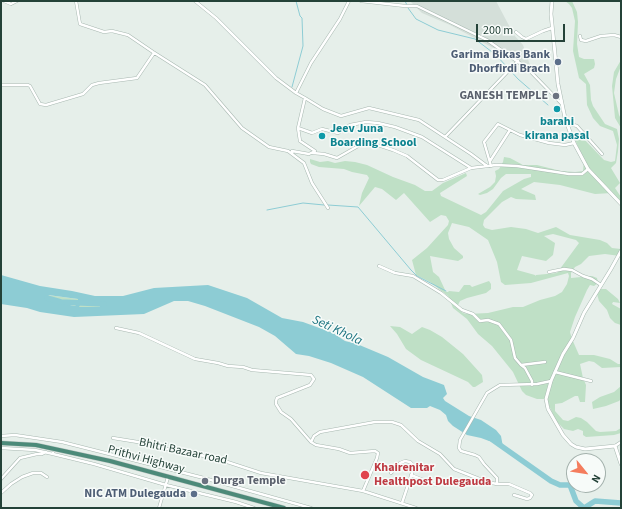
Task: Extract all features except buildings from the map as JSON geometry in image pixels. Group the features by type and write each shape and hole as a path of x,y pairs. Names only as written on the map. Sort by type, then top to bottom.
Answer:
{"highway":[{"name":"Prithvi Highway","path":"1,443 36,445 54,448 168,476 284,508"}],"street":[{"path":"4,1 11,4 17,1"},
{"path":"76,1 80,24 104,32 112,31 128,35 205,85 242,128 269,147 288,151 304,163 312,183 328,208"},
{"path":"194,1 216,18 276,78 323,109 341,116 369,108 419,120 488,166"},
{"path":"296,92 311,63 340,19 349,1"},
{"path":"361,1 417,6 487,40 528,69 561,103"},
{"path":"552,1 552,28 558,84 566,123 574,143 588,168 621,204"},
{"path":"516,32 526,39 543,30 552,28"},
{"path":"580,36 581,40 586,41 601,36 614,35 621,37"},
{"path":"1,85 28,85 40,104 46,106 83,94 92,85 137,78 154,53"},
{"path":"445,137 518,62"},
{"path":"305,98 298,128 300,140 312,148 314,151 313,153"},
{"path":"298,128 312,133 322,129 338,133 350,124 366,122 378,123 422,137 471,168"},
{"path":"566,123 576,126 602,154"},
{"path":"491,166 484,142 498,124 520,135 549,143 565,145 574,143"},
{"path":"490,161 510,130"},
{"path":"292,154 292,151 309,154 324,154 337,158 360,145 381,146 407,156 438,180 443,180 471,168 488,166 517,166 569,174 582,174 588,168"},
{"path":"621,250 584,313 573,338 563,354 551,380 546,399 547,404 567,440 576,447 585,449 615,446 621,442"},
{"path":"380,266 395,273 413,276 462,310 473,314 480,321 488,320 499,324 511,340 515,358 526,368 532,381 532,385"},
{"path":"549,272 564,269 572,270 601,285"},
{"path":"116,328 139,333 195,359 215,362 228,366 243,367 252,370 311,375 314,379 310,385 277,398 276,404 281,412 291,419 316,445 339,449 350,454 378,453 364,491"},
{"path":"521,365 546,362"},
{"path":"555,372 591,380"},
{"path":"497,484 497,478 479,457 461,451 459,448 460,440 487,393 500,386 532,385 551,380"},
{"path":"312,442 314,436 320,432 375,422 392,422 401,425 418,441 440,454 454,469 487,482 509,484 530,492 532,495 527,499 514,495"},
{"path":"1,436 15,435 99,451 311,508"},
{"name":"Bhitri Bazaar road","path":"113,438 215,458 261,473 364,491 416,508"},
{"path":"615,446 621,464"},
{"path":"1,448 46,452 166,485 229,500 254,508"},
{"path":"53,454 54,448"},
{"path":"97,458 99,451"},
{"path":"1,479 20,458 46,452"},
{"path":"391,473 395,467 405,461 410,462 414,467 402,503"},
{"path":"1,493 11,484 33,473 41,473 47,477"},
{"path":"411,475 436,485"},
{"path":"159,508 168,476"}],"shaded area":[{"path":"410,1 496,1 514,35 523,45 531,68 450,25 422,13"}],"green space":[{"path":"565,1 572,1 577,12 577,44 579,57 584,59 594,59 594,68 584,74 590,85 593,106 605,124 617,129 619,139 618,151 616,163 611,168 620,183 615,188 621,197 621,204 612,193 595,194 560,185 534,182 521,189 535,195 536,200 516,199 511,197 502,202 484,220 483,225 485,228 492,230 511,227 526,229 538,233 556,227 570,235 600,240 607,243 612,248 621,249 620,256 605,254 589,256 581,264 575,267 571,273 571,278 592,276 597,278 598,283 594,286 590,285 587,290 570,332 579,355 594,355 610,359 618,364 621,364 621,367 602,368 594,362 589,361 580,364 586,385 585,402 580,402 578,396 575,396 562,403 555,404 555,411 563,420 568,421 576,417 581,418 596,431 600,432 616,431 621,428 621,433 614,435 586,437 583,435 583,431 578,429 573,431 564,429 556,421 546,399 537,399 526,395 522,391 513,372 492,346 478,334 467,319 453,308 448,296 430,282 416,275 412,260 427,248 448,225 449,221 446,216 441,215 430,222 404,193 396,200 382,189 375,187 359,206 362,193 369,178 367,175 344,169 319,167 311,164 310,162 310,159 320,162 328,161 335,163 345,161 367,165 415,185 425,191 432,191 443,183 466,173 467,176 440,193 441,196 481,215 486,212 503,191 524,179 531,177 531,174 506,174 493,189 487,193 480,195 478,194 490,187 495,182 495,171 499,169 504,157 510,158 523,165 537,165 561,171 583,171 584,160 572,133 583,138 604,160 611,162 615,161 617,145 613,131 600,126 593,118 587,105 586,84 579,78 573,51 575,21 572,8","holes":["452,223 469,227 488,240 497,262 501,282 505,285 531,283 568,273 569,276 567,284 562,292 555,296 523,307 513,307 488,313 463,313 457,307 460,301 486,293 491,289 491,284 489,281 472,287 470,285 464,285 459,292 446,292 439,277 433,272 430,256 458,261 463,258 463,256 454,248 449,239 448,233","553,234 576,240 579,243 557,273 535,276 517,270 522,256 546,261 553,255 555,243 544,236"]},
{"path":"621,60 621,66 616,79 614,93 621,119 621,128 615,118 612,86 614,72"},
{"path":"601,289 606,289 618,299 620,303 613,302 612,304 621,309 621,325 615,323 610,318 607,310 599,301 597,294"},
{"path":"47,295 78,299 78,302 75,306 70,305 55,301"},
{"path":"89,301 98,304 100,307 78,307 82,302"},
{"path":"390,326 400,327 412,334 422,327 442,337 463,354 482,375 483,382 473,387 468,382 421,360 406,349"},
{"path":"621,386 621,399 619,401 593,409 592,402 600,397 614,392"}],"water":[{"path":"1,275 40,286 95,296 123,296 154,288 208,285 247,298 282,318 303,322 333,333 345,341 357,344 388,357 423,377 444,385 447,394 443,398 445,401 469,416 481,420 496,430 501,436 503,447 496,442 467,435 453,426 448,421 446,415 440,410 430,406 427,408 411,408 363,377 331,363 309,356 296,354 275,336 259,327 188,301 174,301 144,314 74,317 1,304","holes":["48,295 78,299 78,302 75,306 70,305 55,301","89,301 98,304 100,307 79,307 82,302"]}],"waterway":[{"path":"292,87 303,46 302,18 300,16 296,1"},
{"path":"405,1 407,5"},
{"path":"408,8 416,19 438,30 475,39 496,55 518,79 548,105"},
{"path":"267,210 303,203 324,205"},
{"path":"328,205 358,207 417,276 446,291"},
{"name":"Seti Khola","path":"47,298 61,302 104,304"},
{"name":"Seti Khola","path":"490,438 551,481 560,485 570,485 576,501 584,508 595,501 621,503"}],"place":[{"name":"Garima Bikas Bank Dhorfirdi Brach","path":"558,62"},
{"name":"GANESH TEMPLE","path":"556,96"},
{"name":"barahi kirana pasal","path":"557,109"},
{"name":"Jeev Juna Boarding School","path":"322,136"},
{"name":"Khairenitar Healthpost Dulegauda","path":"365,475"},
{"name":"Durga Temple","path":"205,481"},
{"name":"NIC ATM Dulegauda","path":"194,494"}]}
